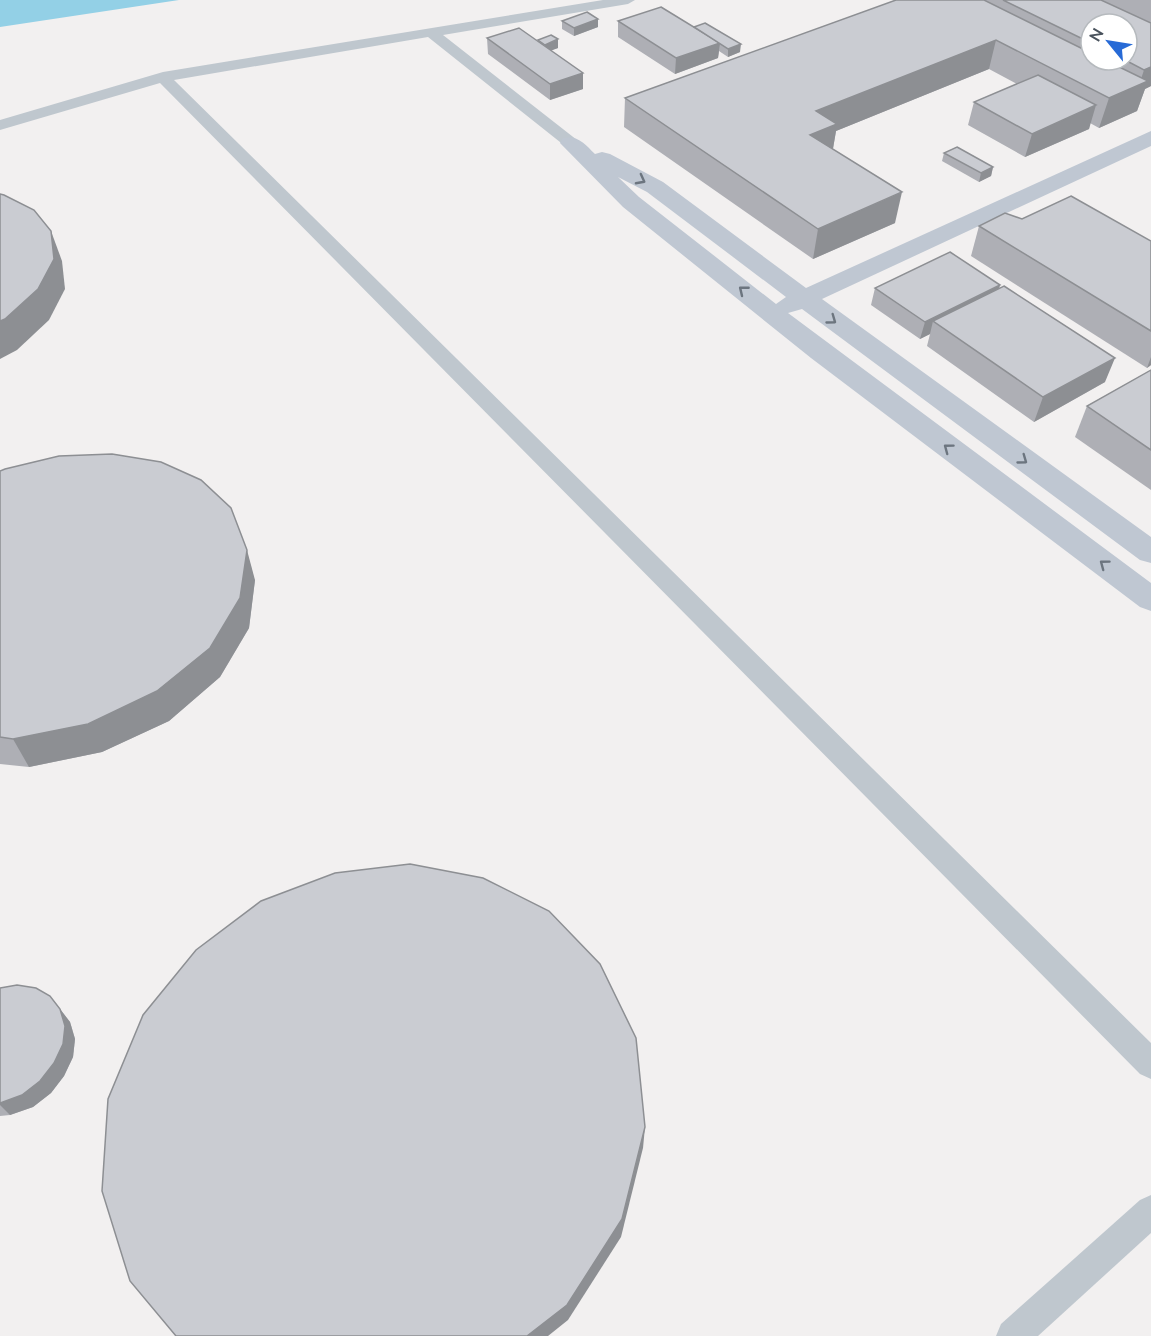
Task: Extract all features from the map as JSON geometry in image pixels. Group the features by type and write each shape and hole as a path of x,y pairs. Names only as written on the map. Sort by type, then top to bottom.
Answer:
{"street":[{"path":"772,313 1151,138"},
{"path":"571,142 655,187 1151,552"},
{"path":"571,142 631,202 847,372 1151,599"}],"lane":[{"path":"0,125 163,77 628,0"},
{"path":"431,33 571,142"},
{"path":"163,77 1151,1064"},
{"path":"1013,1336 1151,1211"}],"water":[{"path":"0,0 179,0 0,27"}],"building":[{"path":"896,0 984,0 1079,47 1079,72 1130,72 1148,81 1109,98 996,40 816,111 837,124 810,135 902,192 818,229 625,98"},
{"path":"1003,0 1101,0 1127,12 1079,12 1079,37"},
{"path":"661,7 720,43 676,58 618,21"},
{"path":"587,12 598,19 574,28 562,21"},
{"path":"1139,17 1151,23 1151,67 1144,70 1139,67"},
{"path":"705,23 741,44 728,49 694,27"},
{"path":"519,28 583,73 550,84 487,38"},
{"path":"551,35 558,39 545,45 538,40"},
{"path":"1038,75 1096,105 1032,134 974,102"},
{"path":"957,147 993,167 981,173 944,153"},
{"path":"0,194 34,210 51,231 54,259 38,289 0,321"},
{"path":"1071,196 1151,241 1151,331 979,226 1005,213 1022,219"},
{"path":"950,252 1000,285 925,322 875,288"},
{"path":"1004,286 1115,358 1043,397 933,321"},
{"path":"1151,370 1151,450 1087,406"},
{"path":"112,454 161,462 201,480 231,508 247,550 240,598 210,648 157,691 88,724 13,739 0,737 0,471 59,456"},
{"path":"410,864 483,878 549,911 600,964 636,1038 645,1127 622,1219 567,1305 527,1336 176,1336 130,1281 102,1191 108,1099 143,1015 196,950 261,901 335,873"},
{"path":"17,985 36,988 50,996 60,1009 65,1026 63,1044 54,1063 40,1081 22,1095 0,1103 0,988"}]}
